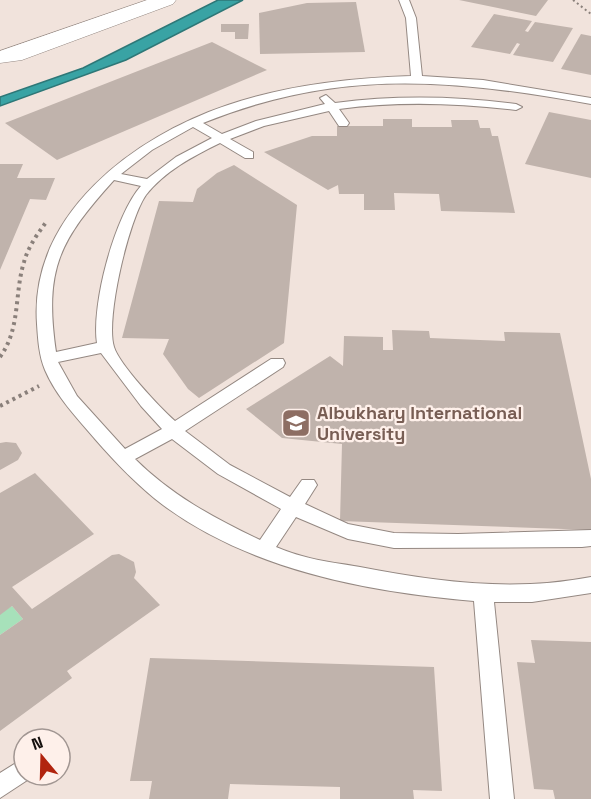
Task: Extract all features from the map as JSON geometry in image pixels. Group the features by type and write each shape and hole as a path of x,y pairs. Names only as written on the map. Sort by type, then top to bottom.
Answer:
{"street":[{"path":"0,57 14,55 166,0"}],"lane":[{"path":"404,0 411,18 417,79"},
{"path":"411,18 416,0"},
{"path":"591,101 497,85 417,79 319,87 258,100 194,123 154,142 123,164 85,203 66,228 48,264 43,307 49,359 56,378 69,397 122,458 155,489 199,518 293,562 422,588 483,593 522,593 591,585"},
{"path":"319,87 343,123"},
{"path":"516,108 471,101 399,98 331,105 261,122 221,138 183,159 142,192 124,232 107,294 105,347 152,411 213,465 292,507 341,529 359,535 393,539 466,542 591,538"},
{"path":"194,123 249,155"},
{"path":"111,176 152,184"},
{"path":"49,359 105,347"},
{"path":"122,458 174,430 277,363"},
{"path":"265,548 308,485"},
{"path":"483,593 502,799"}],"path":[{"path":"573,0 591,14"},
{"path":"0,406 56,378"}],"green space":[{"path":"12,606 23,619 0,635 0,613"}],"water":[{"path":"218,0 243,0 126,60 0,106 0,97 83,68"}],"building":[{"path":"459,0 548,0 536,16"},
{"path":"356,2 365,52 260,54 259,13 307,3"},
{"path":"494,14 532,21 525,31 528,32 535,22 573,28 553,62 513,55 520,44 517,43 510,54 471,47"},
{"path":"221,24 249,24 248,39 235,39 235,32 221,32"},
{"path":"581,34 591,36 591,75 561,69"},
{"path":"212,42 267,70 57,160 5,123"},
{"path":"549,112 591,120 591,178 525,164"},
{"path":"383,119 412,119 412,127 452,127 451,120 478,120 480,128 490,128 492,136 498,136 515,213 441,211 439,194 394,193 395,210 364,210 364,194 339,194 338,185 328,190 264,152 312,136 337,136 337,126 383,126"},
{"path":"0,164 23,164 17,178 55,178 46,200 30,199 0,270"},
{"path":"234,165 297,205 284,343 199,398 188,389 163,354 169,339 122,338 159,201 193,202 197,189 217,173"},
{"path":"392,330 429,331 430,338 505,341 504,332 560,333 591,479 591,530 340,521 342,444 282,438 246,409 330,356 343,366 344,336 383,337 383,350 393,350"},
{"path":"0,443 16,443 22,453 18,460 0,470"},
{"path":"35,473 94,534 12,587 32,609 112,555 119,554 134,562 136,572 134,578 160,605 67,671 72,678 0,731 0,635 23,619 12,606 0,615 0,493"},
{"path":"531,640 591,642 591,799 555,799 553,790 534,789 517,662 535,663"},
{"path":"150,658 434,667 442,791 413,790 414,799 340,799 340,787 230,784 228,799 149,799 152,781 130,781"}],"place":[{"name":"Albukhary International University","path":"296,423"}]}
